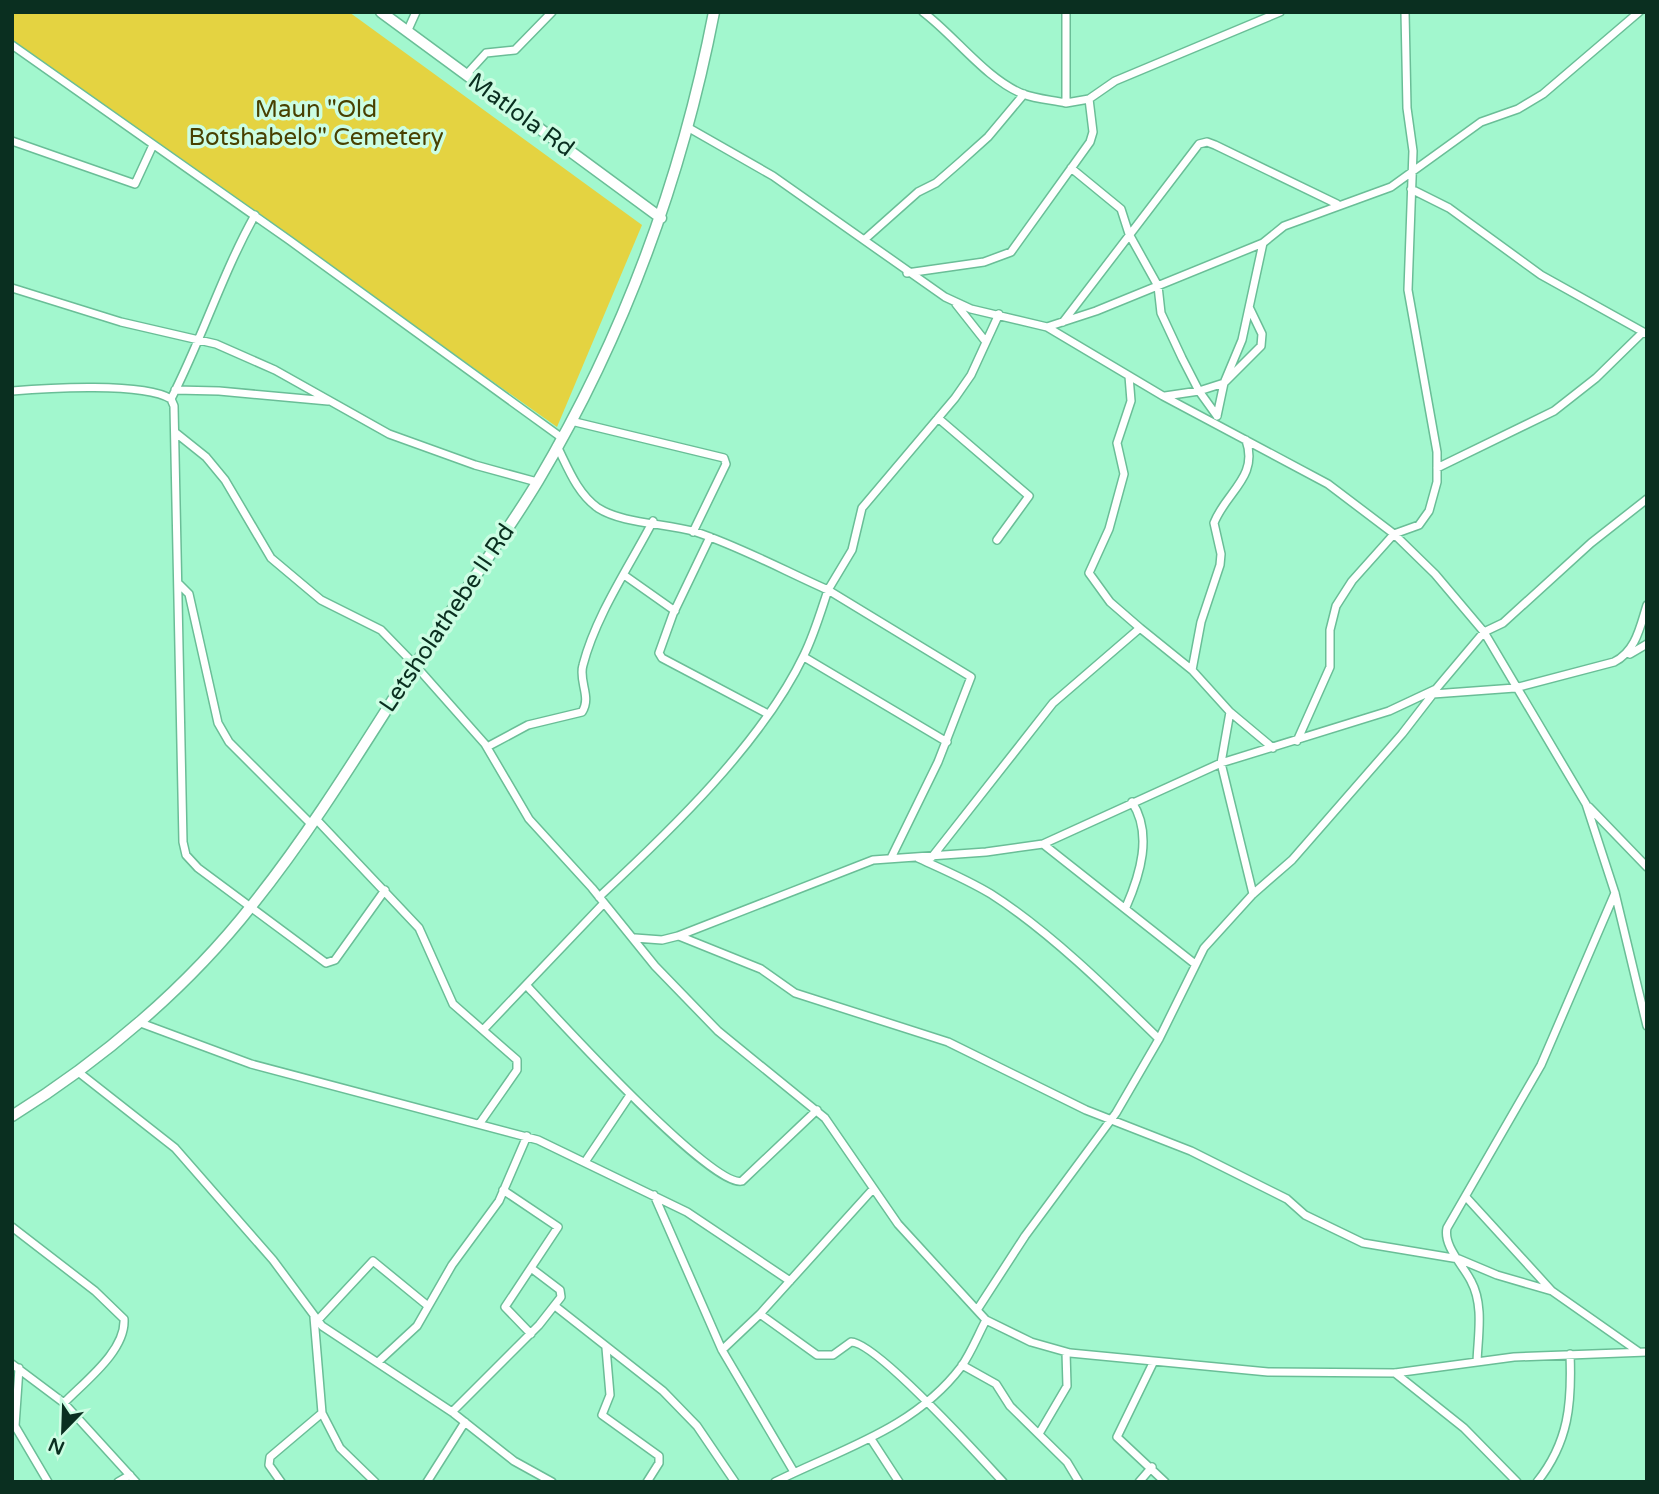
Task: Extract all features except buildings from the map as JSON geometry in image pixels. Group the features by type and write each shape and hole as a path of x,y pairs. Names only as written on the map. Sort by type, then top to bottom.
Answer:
{"street":[{"name":"Matlola Rd","path":"381,12 661,218"},
{"path":"407,32 416,12"},
{"path":"466,75 486,53 515,50 552,12"},
{"name":"Letsholathebe II Rd","path":"12,1116 77,1072 138,1022 191,974 252,906 313,821 537,482 571,421 621,317 661,218 689,128 714,12"},
{"path":"923,12 946,29 1005,85 1024,94 1066,103 1089,99 1115,81 1280,12"},
{"path":"1066,12 1066,103"},
{"path":"1297,741 1332,662 1330,631 1336,606 1352,581 1394,534 1419,525 1429,511 1437,468 1437,452 1408,290 1413,150 1407,108 1405,12"},
{"path":"1047,327 1263,243 1284,226 1336,204 1391,187 1480,122 1518,108 1543,94 1639,12"},
{"path":"12,45 255,215 560,442 588,500 619,518 653,522 710,537 828,590 971,677 947,742 891,858"},
{"path":"864,240 918,192 936,183 988,137 1024,94"},
{"path":"907,272 984,262 1011,251 1092,136 1089,99"},
{"path":"689,128 774,176 907,272 954,301 971,309 1047,327 1163,396 1216,420 1246,440 1328,484 1394,534 1435,574 1484,632 1586,804 1647,867"},
{"path":"12,141 135,184 153,145"},
{"path":"1063,322 1199,144 1207,142 1336,204"},
{"path":"1071,168 1121,209 1129,234 1158,286 1161,313 1216,420"},
{"path":"1411,189 1449,208 1541,275 1644,334 1596,378 1554,411 1437,468"},
{"path":"255,215 232,257 200,338 171,399 176,433 183,847 198,869 330,963 384,890"},
{"path":"1216,420 1224,383 1250,308 1263,243"},
{"path":"12,288 121,323 200,338 252,359 404,440 537,482"},
{"path":"954,301 986,342"},
{"path":"1163,396 1199,391 1224,383 1261,346 1262,334 1250,308"},
{"path":"483,1030 527,986 602,900 739,752 768,714 804,657 828,590 852,550 862,508 971,375 999,314"},
{"path":"1129,376 1131,401 1117,443 1124,474 1109,529 1089,573 1110,601 1192,670 1230,712 1273,748"},
{"path":"12,391 91,388 154,393 171,399"},
{"path":"175,390 219,391 332,402"},
{"path":"938,418 1029,496 997,540"},
{"path":"571,421 724,458 726,464 693,531"},
{"path":"176,433 206,457 225,480 271,558 321,600 381,630 415,665 487,747 523,810 635,938 655,966 718,1031 817,1111 901,1229 986,1320 1031,1342 1066,1352 1153,1363 1268,1372 1395,1373 1570,1354 1643,1352"},
{"path":"1192,670 1201,622 1220,565 1221,554 1214,523 1249,468 1251,453 1246,440"},
{"path":"977,1310 1025,1236 1111,1120 1159,1039 1205,948 1253,894 1292,860 1484,632 1503,623 1591,543 1647,499"},
{"path":"487,747 528,725 582,712 586,703 582,666 624,575 653,522"},
{"path":"710,537 660,644 660,656 768,714"},
{"path":"624,575 675,611"},
{"path":"179,584 189,594 218,723 229,742 384,890 419,928 453,1004 517,1060 519,1067 480,1123"},
{"path":"1626,656 1634,643 1647,606"},
{"path":"932,857 1053,703 1140,628"},
{"path":"635,938 662,940 678,936 855,866 891,858 932,857 1043,844 1221,763 1389,711 1435,692 1515,688 1609,664 1647,644"},
{"path":"804,657 947,742"},
{"path":"1230,712 1221,763 1253,894"},
{"path":"1126,906 1142,862 1140,818 1132,802"},
{"path":"1586,804 1615,893 1647,1026"},
{"path":"1043,844 1089,882 1126,906 1195,964"},
{"path":"917,858 989,893 1016,912 1106,987 1159,1039"},
{"path":"1477,1362 1479,1302 1446,1236 1541,1065 1615,893"},
{"path":"678,936 743,961 808,999 948,1042 1111,1120 1191,1151 1287,1199 1308,1217 1363,1243 1459,1259 1497,1275 1552,1291"},
{"path":"527,986 630,1095 705,1162 736,1183 817,1111"},
{"path":"138,1022 251,1064 527,1136 698,1217 790,1281"},
{"path":"77,1072 175,1148 273,1260 315,1318 452,1412 514,1461 552,1482"},
{"path":"585,1162 630,1095"},
{"path":"378,1362 417,1326 452,1265 478,1232 503,1190 527,1136"},
{"path":"722,1350 760,1314 873,1189"},
{"path":"503,1190 557,1226 505,1307 531,1334"},
{"path":"654,1195 722,1350 794,1472"},
{"path":"1466,1197 1552,1291 1643,1352"},
{"path":"12,1227 95,1291 124,1320 122,1335 109,1355 64,1403"},
{"path":"376,1482 340,1448 322,1413 315,1318 373,1261 428,1306"},
{"path":"452,1412 531,1334 561,1297 560,1290 531,1268"},
{"path":"555,1306 654,1384 697,1426 735,1482"},
{"path":"760,1314 817,1355 833,1354 851,1342 863,1345 894,1369 999,1480"},
{"path":"775,1482 871,1439 927,1403 962,1365 986,1320"},
{"path":"606,1348 610,1395 602,1415 659,1456 659,1463 647,1482"},
{"path":"1040,1432 1067,1386 1066,1352"},
{"path":"1537,1482 1558,1451 1569,1416 1570,1354"},
{"path":"1153,1363 1117,1437 1165,1482"},
{"path":"962,1365 996,1384 1010,1406 1040,1432 1068,1462 1079,1482"},
{"path":"16,1366 64,1403 133,1478 118,1482"},
{"path":"16,1366 15,1426 48,1482"},
{"path":"1395,1373 1464,1428 1517,1482"},
{"path":"281,1482 269,1465 270,1457 322,1413"},
{"path":"428,1482 465,1422"},
{"path":"871,1439 899,1482"},
{"path":"1139,1482 1152,1467"}],"green space":[{"name":"Maun \"Old Botshabelo\" Cemetery","path":"12,12 349,12 642,225 557,427 12,40"}]}
